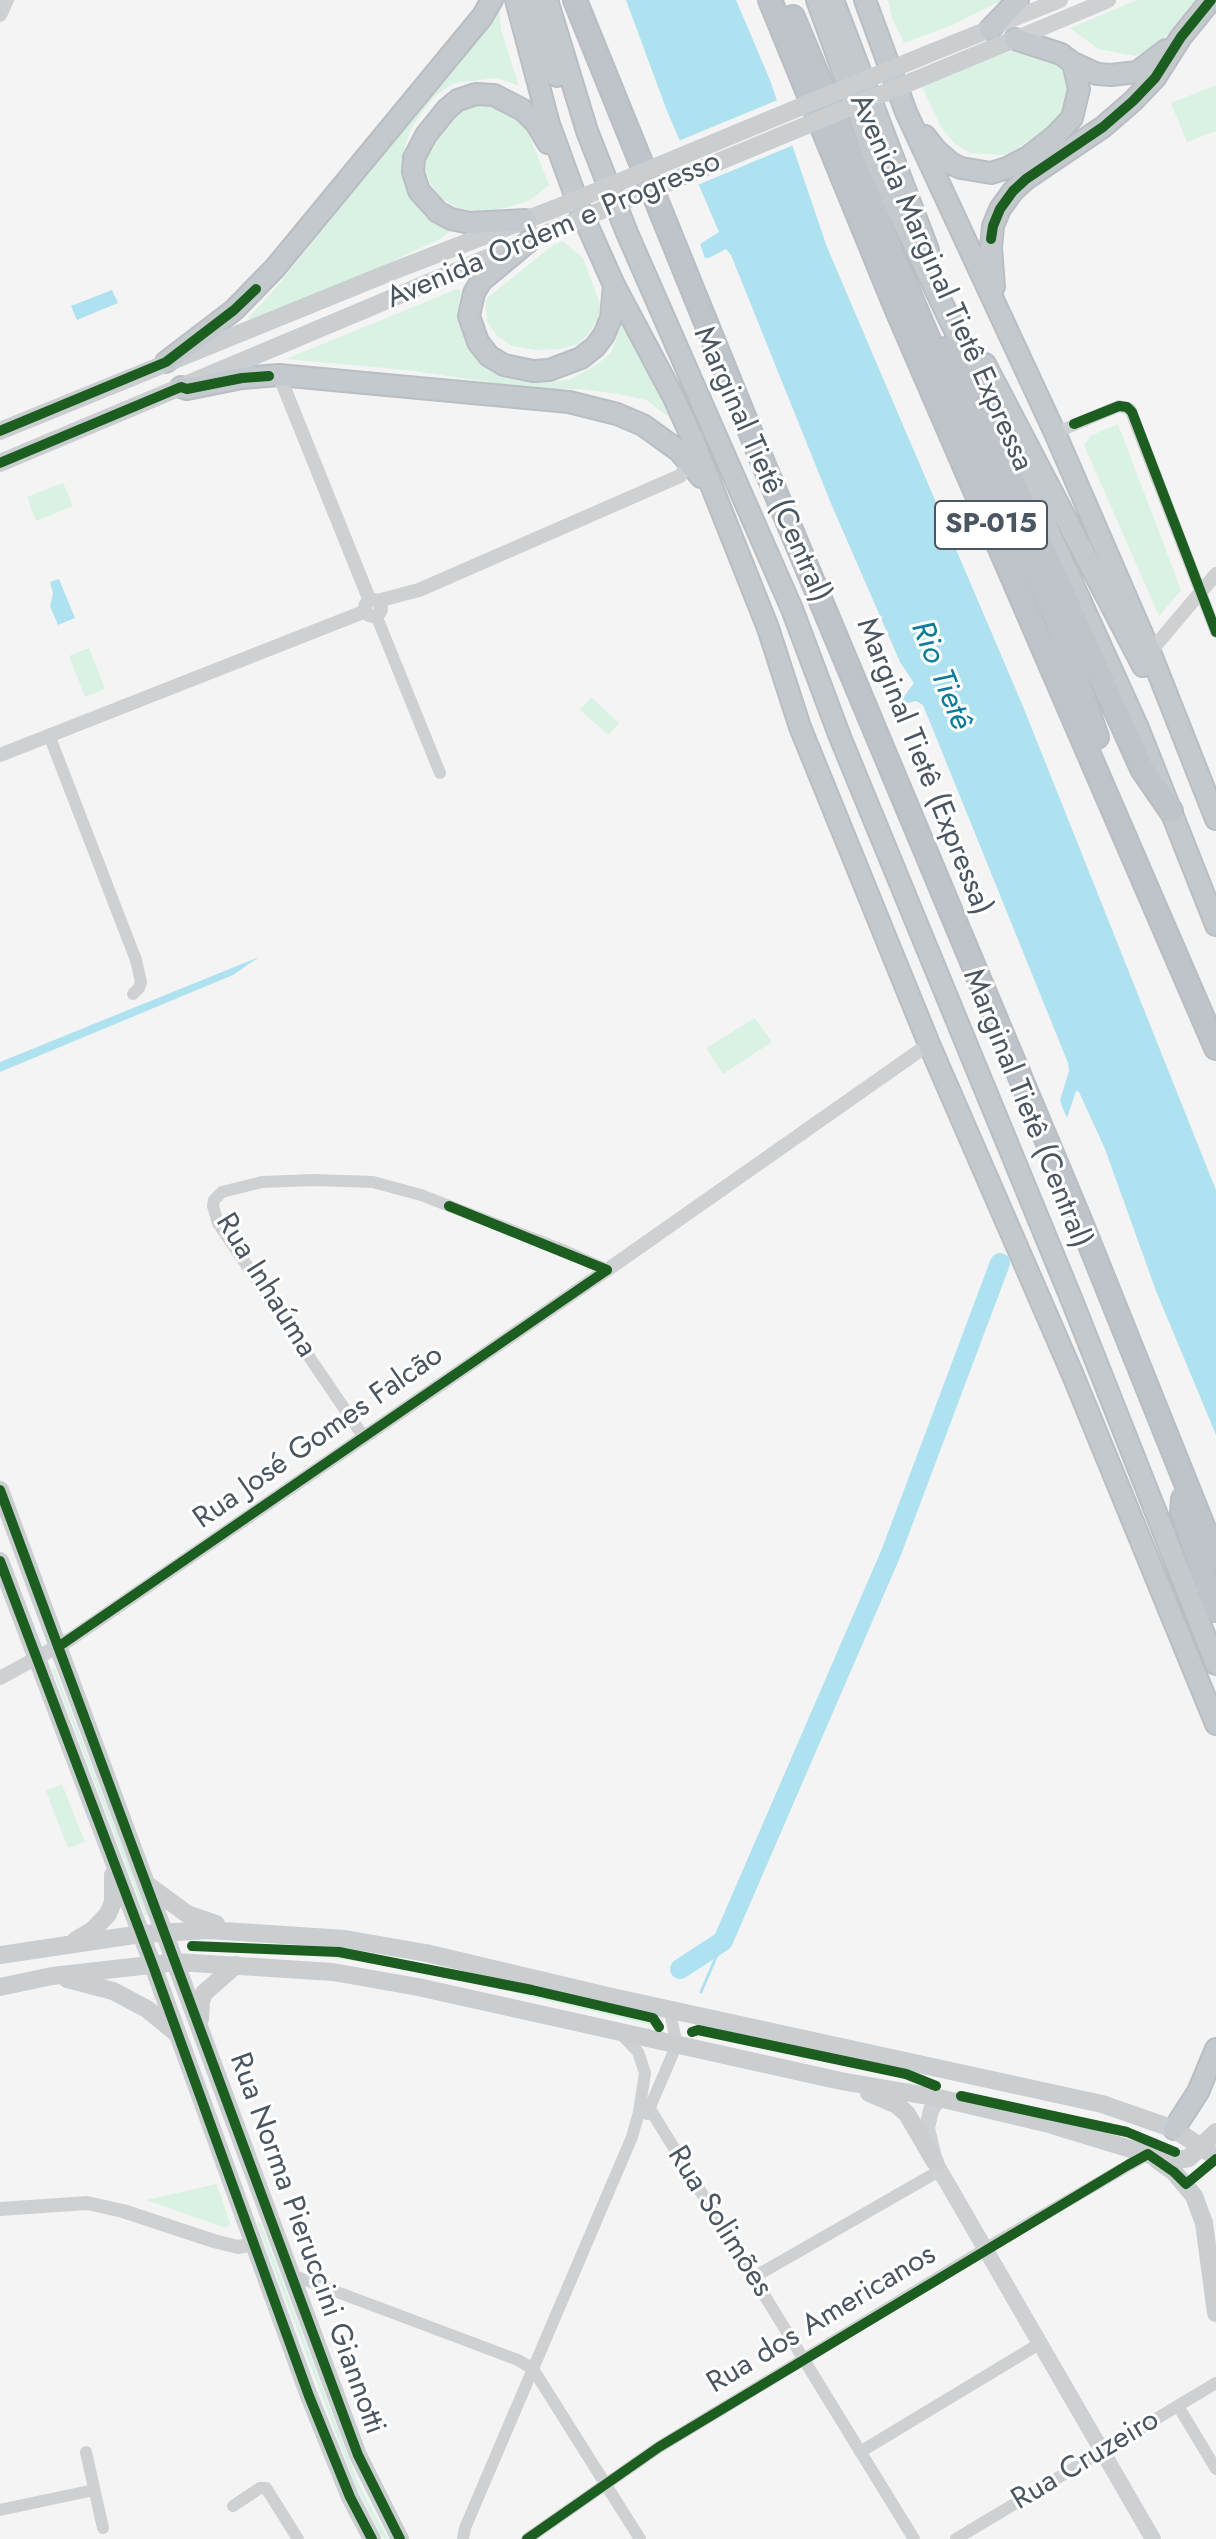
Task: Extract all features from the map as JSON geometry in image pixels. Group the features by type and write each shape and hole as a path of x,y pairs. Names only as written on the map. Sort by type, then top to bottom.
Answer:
{"highway":[{"path":"166,362 234,310 275,268 465,39 492,0"},
{"path":"516,0 524,39 564,171 614,285 673,396 716,496 768,628 800,727 929,1044 1072,1373 1216,1724"},
{"path":"531,0 570,112 587,131"},
{"name":"Marginal Tietê (Central)","path":"547,0 587,131 648,284 792,609 840,737 1071,1298 1216,1664"},
{"name":"Marginal Tietê (Expressa)","path":"575,0 756,446 1074,1205 1216,1558"},
{"name":"SP-015","path":"770,0 896,308 1216,1048"},
{"name":"Avenida Marginal Tietê Expressa","path":"786,0 928,338 1058,624 1115,789 1116,815"},
{"path":"817,0 881,176 1018,463 1138,728 1216,925"},
{"path":"833,0 942,280 1122,627 1161,698 1173,713"},
{"path":"865,0 906,112 1055,433 1150,652 1216,819"},
{"path":"878,0 879,39"},
{"path":"990,29 1018,0"},
{"path":"998,308 993,286 991,248 993,226 1000,209 1026,179 1103,127 1133,101 1155,78 1181,37 1211,0"},
{"path":"1015,39 1061,54 1097,74 1124,75 1137,72 1181,37"},
{"path":"906,112 936,150 952,164 991,173 1028,157 1072,118 1079,89 1073,63"},
{"path":"526,220 470,223 451,219 430,205 419,191 413,172 414,158 426,135 458,100 476,94 494,95 530,116 564,171"},
{"path":"528,242 481,281 474,293 469,316 478,342 489,356 504,365 533,371 549,370 581,358 604,335 611,318 614,285"},
{"path":"928,338 942,345 976,400 1135,755 1171,811"},
{"path":"181,387 187,389 242,378 279,375 556,401 597,408 643,425 679,451 716,496"},
{"path":"1185,1482 1182,1512 1216,1610"},
{"path":"1174,2129 1198,2092 1216,2049"}],"main road":[{"name":"Avenida Ordem e Progresso","path":"0,431 554,209 1060,0"},
{"name":"Avenida Ordem e Progresso","path":"0,463 1108,0"},
{"name":"Rua Norma Pieruccini Giannotti","path":"0,1490 358,2455 400,2539"},
{"name":"Rua Norma Pieruccini Giannotti","path":"0,1561 336,2464 372,2539"},
{"path":"68,1944 93,1930 108,1914 113,1902 113,1860"},
{"path":"147,1884 197,1919 254,1932"},
{"path":"0,1955 165,1932 209,1930 345,1939 426,1953 1102,2104 1174,2129 1209,2152"},
{"path":"0,1987 52,1976 152,1963 333,1972 615,2030 841,2081 939,2098 1045,2123 1170,2161 1209,2152"},
{"path":"200,2026 204,1993 236,1965"},
{"path":"52,1976 113,1991 147,2009 178,2035"},
{"path":"841,2081 897,2105 907,2114 1153,2539"},
{"path":"937,2166 927,2128 931,2110 939,2098 960,2082 998,2089 1013,2084"},
{"path":"1209,2152 1216,2132"},
{"path":"1148,2154 1174,2172 1194,2196 1204,2223 1213,2269 1216,2313"}],"street":[{"path":"0,15 7,0"},
{"path":"279,375 440,773"},
{"path":"1055,433 1119,406 1130,409 1216,632"},
{"path":"0,755 419,590 680,476 690,463"},
{"path":"1150,652 1216,574"},
{"path":"49,735 136,960 141,982 133,994"},
{"name":"Rua José Gomes Falcão","path":"0,1678 58,1647 607,1270 929,1044"},
{"name":"Rua Inhaúma","path":"363,1436 218,1223 213,1206 214,1200 222,1192 242,1185 277,1181 373,1182 449,1206 607,1270"},
{"path":"632,2137 650,2109 677,2044 669,2009"},
{"path":"455,2539 464,2534 632,2137 645,2073 638,2052 615,2030"},
{"name":"Rua Solimões","path":"650,2109 914,2539"},
{"name":"Rua dos Americanos","path":"527,2539 659,2447 1148,2154"},
{"path":"754,2277 937,2166"},
{"path":"0,2209 87,2203 238,2247 255,2244"},
{"path":"292,2275 518,2360 533,2369 640,2539"},
{"path":"860,2452 1039,2344"},
{"name":"Rua Cruzeiro","path":"956,2539 1216,2383"},
{"path":"1178,2406 1216,2469"},
{"path":"86,2452 103,2528"},
{"path":"233,2506 260,2488 266,2488 298,2539"},
{"path":"0,2510 94,2490"}],"green space":[{"path":"888,0 1003,0 952,25 904,43 892,18"},
{"path":"1137,0 1195,0 1161,43 1135,56 1098,49 1070,28"},
{"path":"499,7 501,30 519,86 497,78 454,83 435,96 423,111 411,129 405,146 405,173 421,209 425,216 450,231 440,239 369,272 250,320 248,318 491,22"},
{"path":"1026,48 1059,55 1076,83 1067,113 1012,152 1002,155 970,153 954,143 941,127 922,87 1003,54"},
{"path":"1216,85 1216,131 1187,142 1171,103"},
{"path":"495,102 524,122 549,185 529,201 497,210 478,212 456,207 441,198 430,183 425,168 428,148 437,132 460,109 475,103"},
{"path":"562,241 583,258 600,304 598,319 578,344 560,349 536,350 512,346 496,335 487,321 485,300"},
{"path":"461,290 457,318 465,343 489,367 514,378 569,380 611,353 623,321 669,417 646,400 618,394 582,389 536,389 407,370 286,359"},
{"path":"1118,424 1181,590 1159,616 1084,445 1090,436"},
{"path":"63,483 73,506 36,521 27,497"},
{"path":"89,648 105,689 85,697 69,656"},
{"path":"591,697 619,723 608,735 580,710"},
{"path":"755,1018 772,1042 723,1074 706,1048"},
{"path":"54,1667 148,1915 145,1915 52,1669"},
{"path":"62,1784 85,1842 68,1848 46,1791"},
{"path":"191,1942 302,1946 414,1962 660,2019 659,2027 378,1964 300,1954 194,1950"},
{"path":"217,2184 230,2224 226,2228 146,2200"},
{"path":"260,2222 358,2483 388,2539 380,2533 355,2484 257,2223"}],"water":[{"name":"Rio Tietê","path":"626,0 736,0 770,80 827,247 1022,704 1216,1190 1216,1435 1156,1291 1105,1149 1079,1092 1076,1091 1067,1118 1063,1109 1060,1100 1069,1071 1068,1063 923,705 916,701 887,708 903,698 914,683 900,662 832,506 731,255 726,249 705,258 700,244 719,232 667,111"},
{"path":"112,290 118,303 77,320 71,306"},
{"path":"59,579 75,618 58,625 50,606 53,593 50,582"},
{"path":"259,957 233,975 0,1072 0,1062"}],"pier":[{"path":"780,99 796,144 695,186 676,142"}],"waterway":[{"path":"680,1969 723,1941 891,1553 1000,1263"},
{"path":"701,1992 723,1941"}],"cycle path":[{"path":"991,239 1000,209 1013,191 1103,127 1133,101 1155,78 1181,37 1211,0"},
{"path":"0,431 166,362 234,310 256,289"},
{"path":"0,463 181,387 187,389 269,376"},
{"path":"1074,424 1119,406 1127,407 1132,412 1216,632"},
{"path":"449,1206 607,1270"},
{"path":"58,1647 607,1270"},
{"path":"0,1490 358,2455 400,2539"},
{"path":"0,1561 152,1963 309,2396 350,2497 372,2539"},
{"path":"192,1946 339,1952 532,1990 653,2018 659,2027"},
{"path":"692,2032 698,2030 906,2074 936,2086"},
{"path":"961,2096 1127,2132 1175,2152"},
{"path":"527,2539 659,2447 1128,2165 1148,2154 1186,2184 1216,2159"}]}
